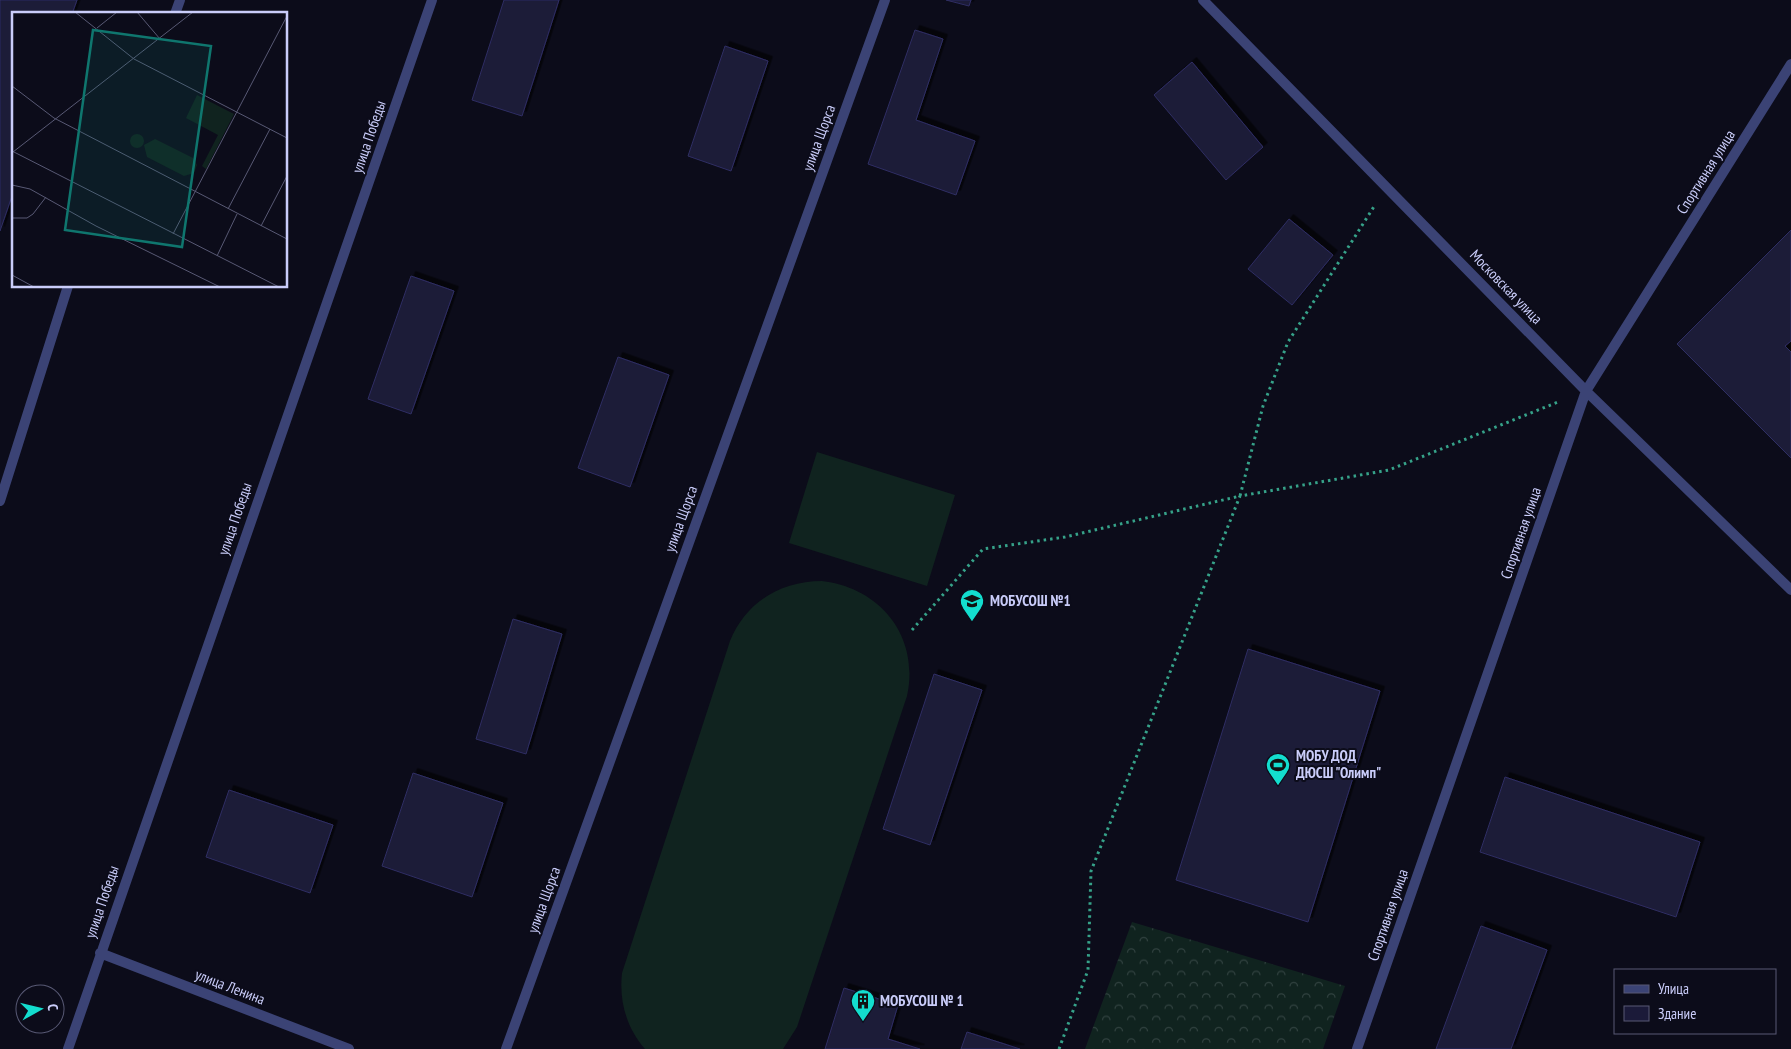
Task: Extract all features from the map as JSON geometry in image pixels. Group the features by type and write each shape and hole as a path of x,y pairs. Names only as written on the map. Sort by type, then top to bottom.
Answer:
{"street":[{"path":"176,12 180,0"},
{"name":"улица Победы","path":"68,1049 432,0"},
{"name":"улица Щорса","path":"506,1049 885,0"},
{"name":"Московская улица","path":"1203,0 1586,391 1791,590"},
{"name":"Спортивная улица","path":"1357,1049 1586,391 1791,64"},
{"path":"0,501 67,288"},
{"name":"улица Ленина","path":"100,953 349,1049"}],"path":[{"path":"1059,1049 1088,970 1091,871 1240,496 1263,406 1288,342 1387,187"},
{"path":"912,630 983,549 1065,537 1240,496 1389,470 1586,391"}],"green space":[{"path":"817,452 955,495 927,586 789,543"},
{"path":"822,581 843,586 862,594 878,605 892,619 908,654 910,674 907,696 797,1027 783,1049 645,1049 633,1032 625,1013 621,983 622,973 730,641 745,615 767,596 793,585"},
{"path":"1132,922 1345,986 1323,1049 1085,1049"}],"building":[{"path":"0,0 77,0 73,12 12,12 12,196 0,231"},
{"path":"504,0 559,0 522,116 472,100"},
{"path":"946,0 971,0 969,6"},
{"path":"915,30 943,39 916,120 975,141 956,195 868,164"},
{"path":"725,46 768,61 731,171 688,156"},
{"path":"1192,62 1263,147 1226,180 1154,95"},
{"path":"1289,219 1333,255 1292,305 1248,269"},
{"path":"1791,230 1791,341 1785,346 1791,352 1791,458 1677,344"},
{"path":"411,276 454,291 411,414 368,399"},
{"path":"618,357 669,375 630,487 578,468"},
{"path":"513,619 562,634 526,754 476,739"},
{"name":"МОБУ ДОД ДЮСШ \"Олимп\"","path":"1248,649 1380,691 1308,922 1176,880"},
{"path":"934,674 982,690 930,845 883,829"},
{"path":"413,773 503,803 472,897 382,866"},
{"path":"1505,777 1700,842 1676,917 1480,852"},
{"path":"229,790 333,825 310,893 206,857"},
{"path":"1481,926 1547,950 1511,1049 1436,1049"},
{"name":"МОБУСОШ № 1","path":"844,988 898,1005 888,1039 920,1049 825,1049"},
{"name":"МОБУСОШ № 1","path":"967,1032 1020,1049 961,1049"}],"place":[{"name":"МОБУСОШ №1","path":"972,622"},
{"name":"МОБУ ДОД ДЮСШ \"Олимп\"","path":"1278,786"},
{"name":"МОБУСОШ № 1","path":"863,1022"}]}
